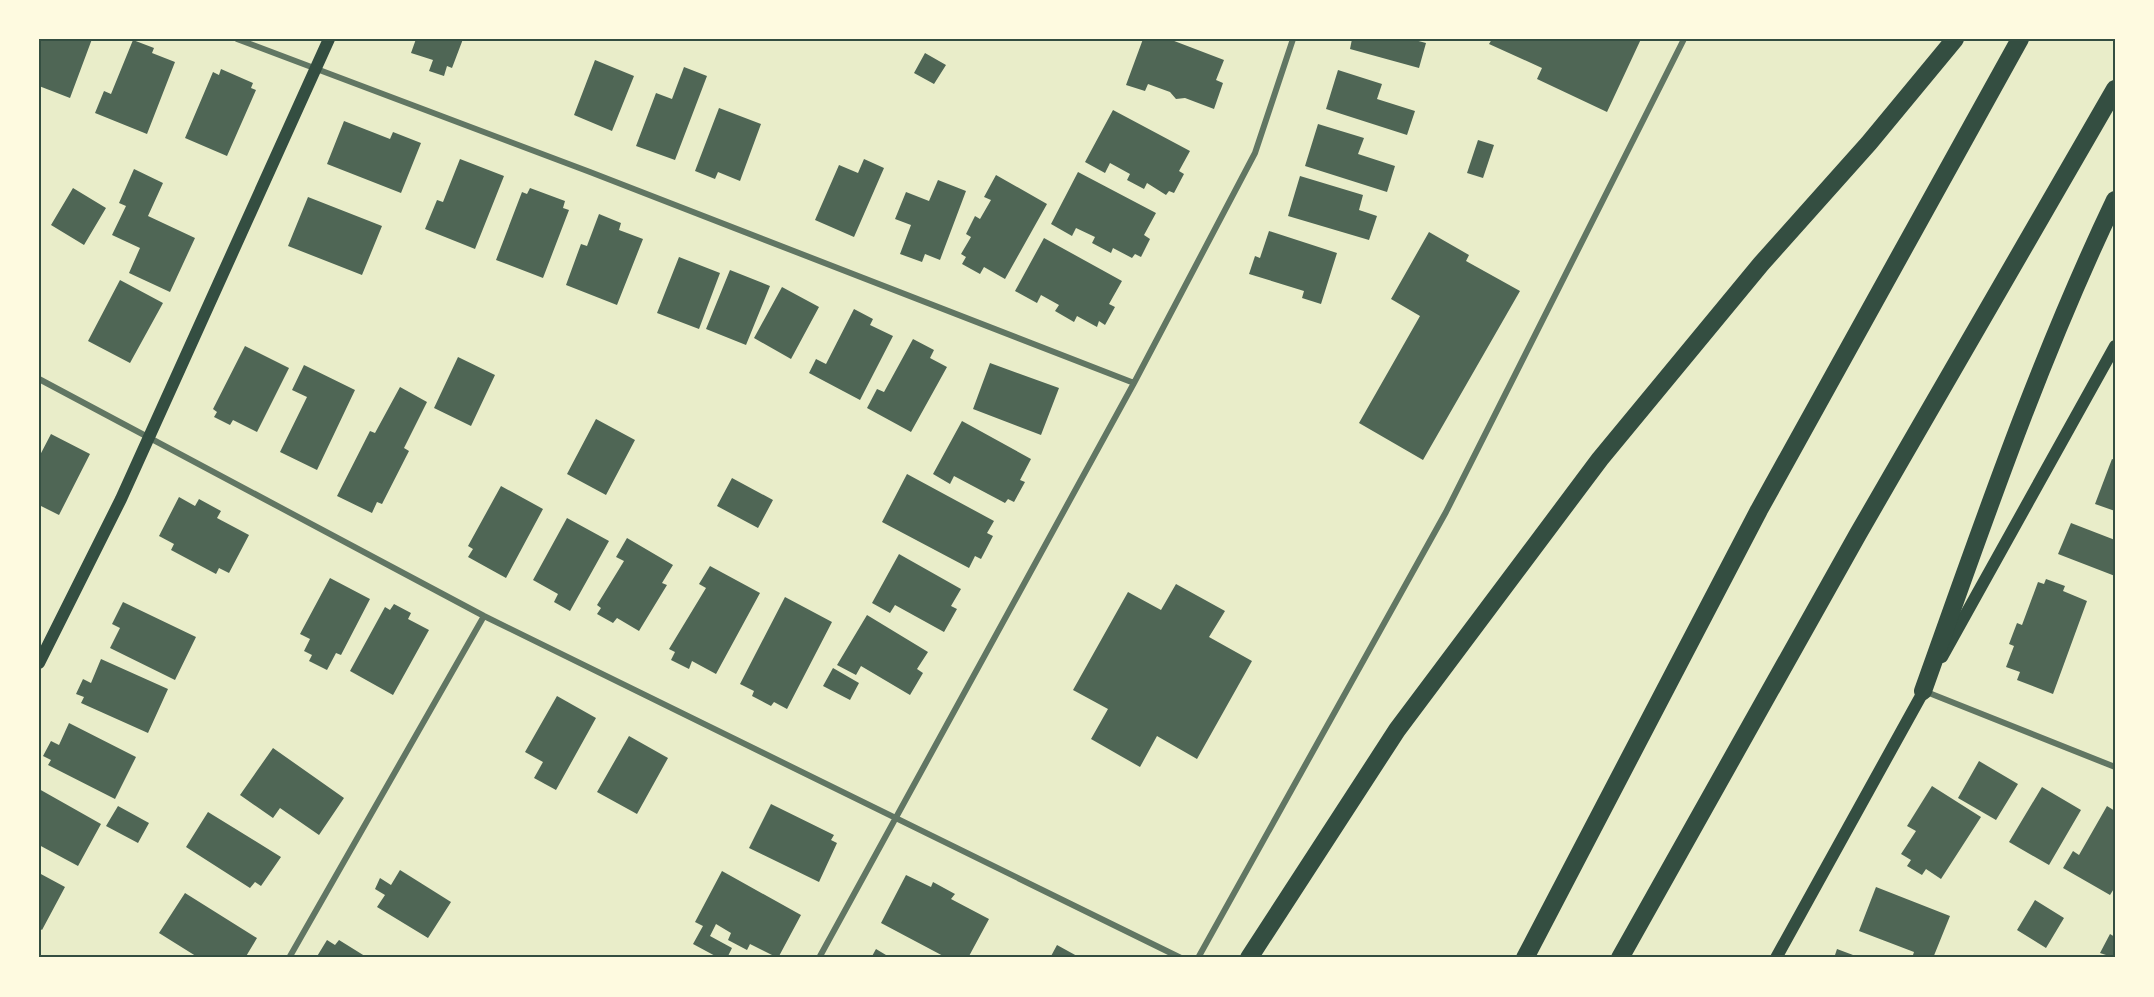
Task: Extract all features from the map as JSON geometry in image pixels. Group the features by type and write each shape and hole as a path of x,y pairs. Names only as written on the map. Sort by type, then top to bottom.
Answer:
{"highway":[{"path":"1249,958 1397,730 1600,459 1761,264 1877,134 1955,39"},
{"path":"1526,958 1759,510 2020,39"},
{"path":"1620,958 1857,534 2115,89"},
{"path":"1923,691 2005,462 2093,247 2115,200"}],"main road":[{"path":"39,663 150,436 329,39"},
{"path":"1776,958 2115,346"}],"street":[{"path":"237,39 1134,383"},
{"path":"819,958 1134,383 1255,153 1293,39"},
{"path":"1198,958 1446,512 1684,39"},
{"path":"39,379 150,436 484,616 895,820 1181,958"},
{"path":"289,958 484,616"},
{"path":"1923,691 2115,767"}],"building":[{"path":"40,39 92,39 70,98 39,86"},
{"path":"416,39 463,39 452,68 447,66 444,76 429,71 433,60 411,53"},
{"path":"1143,39 1169,39 1224,60 1216,80 1223,83 1214,109 1185,98 1176,99 1170,92 1148,84 1145,91 1126,85"},
{"path":"1352,39 1411,39 1426,43 1419,68 1350,49"},
{"path":"1492,39 1641,39 1607,112 1537,79 1542,68 1489,44"},
{"path":"133,40 154,48 152,53 175,62 147,134 95,113 104,91 111,94"},
{"path":"925,53 946,65 934,84 914,73"},
{"path":"595,60 634,76 612,131 574,115"},
{"path":"684,67 707,76 675,160 636,146 656,93 672,99"},
{"path":"221,69 253,83 251,88 256,90 227,156 185,138 213,72 219,75"},
{"path":"1338,70 1382,84 1377,99 1415,111 1407,135 1326,109"},
{"path":"719,108 761,124 740,181 718,172 715,179 695,171"},
{"path":"1113,110 1190,151 1179,171 1184,174 1174,193 1169,191 1166,195 1147,183 1144,189 1127,180 1130,174 1110,163 1105,173 1085,162"},
{"path":"344,121 390,139 393,132 421,143 401,193 327,164"},
{"path":"1318,124 1364,138 1358,154 1395,166 1387,192 1305,166"},
{"path":"1478,140 1494,145 1483,178 1467,173"},
{"path":"460,159 504,176 475,249 425,229 437,200 443,202"},
{"path":"864,159 884,168 854,237 815,220 839,165 858,173"},
{"path":"134,169 163,183 148,216 195,238 170,292 129,273 140,248 112,235 126,206 119,203"},
{"path":"1078,172 1156,213 1144,235 1150,239 1141,257 1135,254 1132,258 1113,248 1111,253 1092,243 1095,237 1076,228 1072,236 1051,224"},
{"path":"996,175 1047,204 1005,279 984,267 980,274 962,264 966,257 961,254 971,237 966,234 975,216 980,219 991,200 984,197"},
{"path":"1300,176 1363,195 1359,210 1377,216 1369,240 1288,216"},
{"path":"938,180 966,191 940,260 925,254 922,262 900,254 911,225 895,219 906,192 929,201"},
{"path":"73,188 106,208 84,245 51,225"},
{"path":"530,188 565,201 563,208 569,210 543,278 496,260 522,192 527,194"},
{"path":"308,197 382,226 362,275 288,246"},
{"path":"599,214 621,223 619,230 643,239 617,305 566,285 581,244 587,246"},
{"path":"1269,231 1337,253 1321,304 1302,298 1304,291 1249,274 1255,256 1260,258"},
{"path":"1429,232 1469,255 1466,261 1520,291 1423,460 1359,423 1420,316 1391,299"},
{"path":"1044,238 1122,281 1109,304 1115,307 1105,325 1099,321 1097,327 1077,316 1074,322 1055,311 1059,305 1041,295 1037,303 1015,291"},
{"path":"679,257 720,273 699,329 657,313"},
{"path":"730,270 770,286 746,345 706,329"},
{"path":"120,280 163,303 130,363 88,341"},
{"path":"782,287 819,307 791,359 754,338"},
{"path":"854,309 873,319 870,325 893,336 860,400 809,373 816,359 826,364"},
{"path":"913,339 934,350 930,358 947,367 911,432 867,408 877,389 884,392"},
{"path":"245,346 289,368 257,432 233,420 230,425 214,417 217,412 213,409"},
{"path":"458,357 495,375 471,426 434,408"},
{"path":"990,363 1059,388 1041,435 973,409"},
{"path":"304,365 355,390 317,470 280,452 307,397 292,390"},
{"path":"400,387 427,402 404,448 409,451 382,504 377,502 372,513 337,496 370,431 375,433"},
{"path":"596,419 635,440 606,495 567,474"},
{"path":"962,421 1031,459 1020,480 1025,482 1014,502 1008,499 1005,503 954,476 950,484 933,474"},
{"path":"51,434 90,454 59,515 39,505 39,457"},
{"path":"2112,459 2115,460 2115,511 2095,504"},
{"path":"907,474 994,521 987,533 993,536 981,559 975,556 969,568 882,522"},
{"path":"732,478 773,500 758,528 717,506"},
{"path":"501,486 543,509 506,578 468,557 473,549 468,546"},
{"path":"179,497 195,506 199,499 221,511 217,518 249,535 229,573 219,568 216,574 171,550 174,544 159,536"},
{"path":"567,518 609,541 570,611 554,602 558,594 533,580"},
{"path":"2071,523 2115,540 2115,576 2058,554"},
{"path":"627,538 673,565 662,583 667,585 639,631 617,618 613,623 597,614 601,608 597,605 624,561 616,557"},
{"path":"899,554 961,589 951,606 957,609 944,632 895,605 890,613 872,603"},
{"path":"710,566 760,593 716,674 692,661 689,669 671,660 675,652 669,649 706,588 699,584"},
{"path":"330,578 370,599 341,655 336,653 327,670 309,661 312,655 304,651 310,639 300,634"},
{"path":"2046,579 2065,586 2063,591 2087,601 2053,694 2017,680 2020,672 2006,667 2014,646 2009,644 2017,623 2022,625 2038,582 2044,584"},
{"path":"1176,584 1225,611 1209,637 1252,661 1197,759 1157,736 1140,767 1091,739 1108,709 1073,690 1128,592 1161,610"},
{"path":"785,597 832,622 787,709 774,702 771,706 752,696 754,691 740,684"},
{"path":"123,602 196,637 175,680 110,648 120,628 112,624"},
{"path":"394,604 411,613 408,619 429,630 393,695 350,671 385,607 390,610"},
{"path":"867,615 928,652 917,669 923,673 910,695 861,666 856,675 837,665"},
{"path":"101,659 168,689 148,733 81,703 84,697 76,694 83,679 91,683"},
{"path":"833,668 859,683 850,700 823,686"},
{"path":"557,696 596,718 556,790 534,778 543,762 525,752"},
{"path":"69,723 136,757 115,799 48,765 51,760 43,756 51,741 59,745"},
{"path":"629,736 668,758 637,814 597,792"},
{"path":"273,748 344,798 319,835 280,808 273,818 240,795"},
{"path":"1979,761 2018,784 1996,820 1958,798"},
{"path":"1932,786 1981,817 1941,879 1926,869 1922,875 1907,866 1911,860 1901,854 1916,831 1907,826"},
{"path":"2042,787 2081,810 2049,865 2009,842"},
{"path":"39,789 101,824 78,866 39,845"},
{"path":"771,804 834,835 831,840 837,843 819,882 749,848"},
{"path":"118,806 149,823 138,843 106,826"},
{"path":"2107,806 2115,811 2115,887 2110,895 2063,868 2073,851 2079,855"},
{"path":"208,812 281,857 261,886 255,882 250,888 186,847"},
{"path":"400,870 451,902 428,938 377,907 385,895 375,889 380,878 391,885"},
{"path":"722,871 801,915 778,958 750,944 747,950 728,940 731,933 716,924 710,936 732,948 727,958 719,958 693,944 703,926 695,922"},
{"path":"39,873 65,887 42,930 39,928"},
{"path":"906,875 931,887 933,882 955,894 951,899 989,919 968,958 947,958 881,923"},
{"path":"1876,887 1950,916 1933,958 1912,958 1914,952 1859,931"},
{"path":"185,893 257,938 245,958 199,958 159,933"},
{"path":"2035,900 2064,918 2046,948 2017,930"},
{"path":"2110,934 2115,937 2115,958 2100,953"},
{"path":"327,940 335,945 339,940 368,958 316,958"},
{"path":"1057,945 1077,956 1076,958 1050,958"},
{"path":"876,949 891,958 871,958"},
{"path":"1837,949 1861,958 1834,958"}]}
